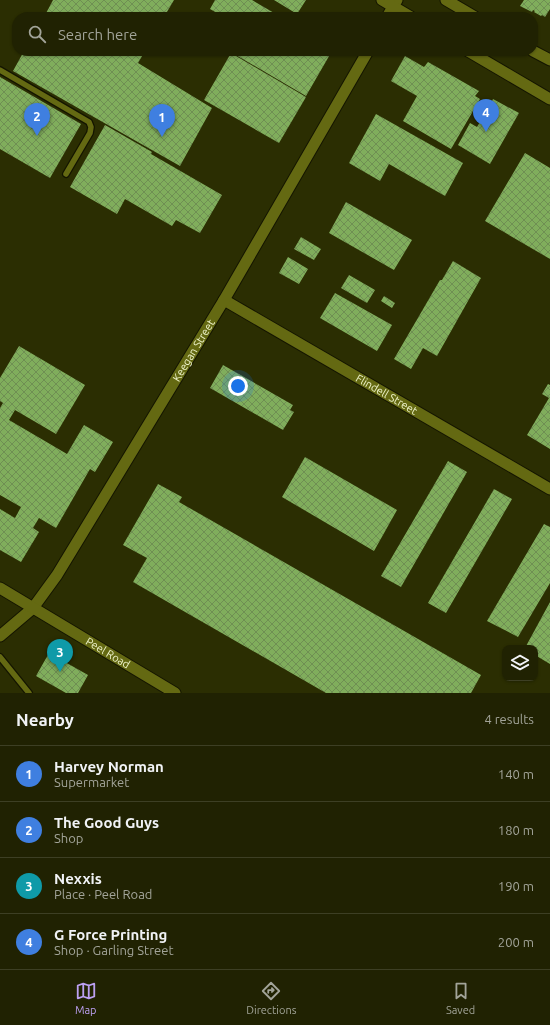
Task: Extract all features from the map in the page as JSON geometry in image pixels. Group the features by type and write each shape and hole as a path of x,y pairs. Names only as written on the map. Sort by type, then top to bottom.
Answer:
{"street":[{"path":"382,0 395,3 405,12"},
{"path":"446,0 466,12"},
{"path":"390,12 395,3"},
{"path":"538,54 550,60"},
{"name":"Keegan Street","path":"0,636 33,608 57,575 224,300 365,56"},
{"path":"477,56 550,99"},
{"name":"Flindell Street","path":"224,300 550,489"},
{"name":"Peel Road","path":"0,588 175,693"}],"lane":[{"path":"0,70 89,122 91,127 90,133 66,174"},
{"path":"0,657 29,693"}],"building":[{"path":"53,0 174,0 167,12 47,12"},
{"path":"215,0 252,0 272,12 215,12 210,9"},
{"path":"274,0 306,0 298,12 294,12"},
{"path":"524,0 550,0 550,9 545,17 538,14 538,12 534,12 535,11 533,10 532,12 520,6"},
{"path":"21,56 142,56 138,63 212,108 180,166 13,71"},
{"path":"229,56 236,56 306,97 279,143 204,100"},
{"path":"238,56 329,56 306,96"},
{"path":"405,56 424,67 428,62 479,91 475,96 480,99 451,149 403,121 417,96 391,81"},
{"path":"0,77 81,124 50,178 0,149"},
{"path":"493,99 519,113 490,164 458,145 470,123 477,127"},
{"path":"376,114 463,163 445,196 389,164 380,181 349,163"},
{"path":"105,125 152,152 151,154 222,195 200,233 176,220 172,226 125,199 117,214 70,187"},
{"path":"525,153 550,168 550,259 485,221"},
{"path":"346,202 412,240 394,270 329,233"},
{"path":"301,237 321,249 314,260 294,249"},
{"path":"288,257 308,269 299,284 279,273"},
{"path":"453,261 481,278 437,356 423,348 411,369 394,359 440,280 442,280"},
{"path":"349,275 375,290 367,303 341,288"},
{"path":"335,293 392,325 377,351 320,318"},
{"path":"384,296 395,303 392,308 381,301"},
{"path":"19,346 85,385 56,434 15,410 9,420 67,454 84,425 113,442 95,472 90,469 56,528 39,518 33,528 39,532 21,562 0,550 0,509 15,518 21,507 0,495 0,408 3,403 0,401 0,378"},
{"path":"223,365 293,405 290,410 294,412 283,430 210,388"},
{"path":"548,384 550,385 550,449 527,435 549,398 542,394"},
{"path":"305,457 397,510 374,551 282,497"},
{"path":"448,461 467,472 401,587 381,576"},
{"path":"158,484 182,497 179,502 481,675 471,693 326,693 133,582 147,558 123,545"},
{"path":"494,489 512,499 446,613 428,603"},
{"path":"544,524 550,527 550,583 518,637 487,621"},
{"path":"550,602 550,664 538,657 538,645 527,645"},
{"path":"49,653 88,675 78,693 66,693 36,676"}],"place":[{"name":"G Force Printing","path":"486,132"},
{"name":"The Good Guys","path":"37,136"},
{"name":"Harvey Norman","path":"162,137"},
{"name":"Nexxis","path":"60,672"}]}
